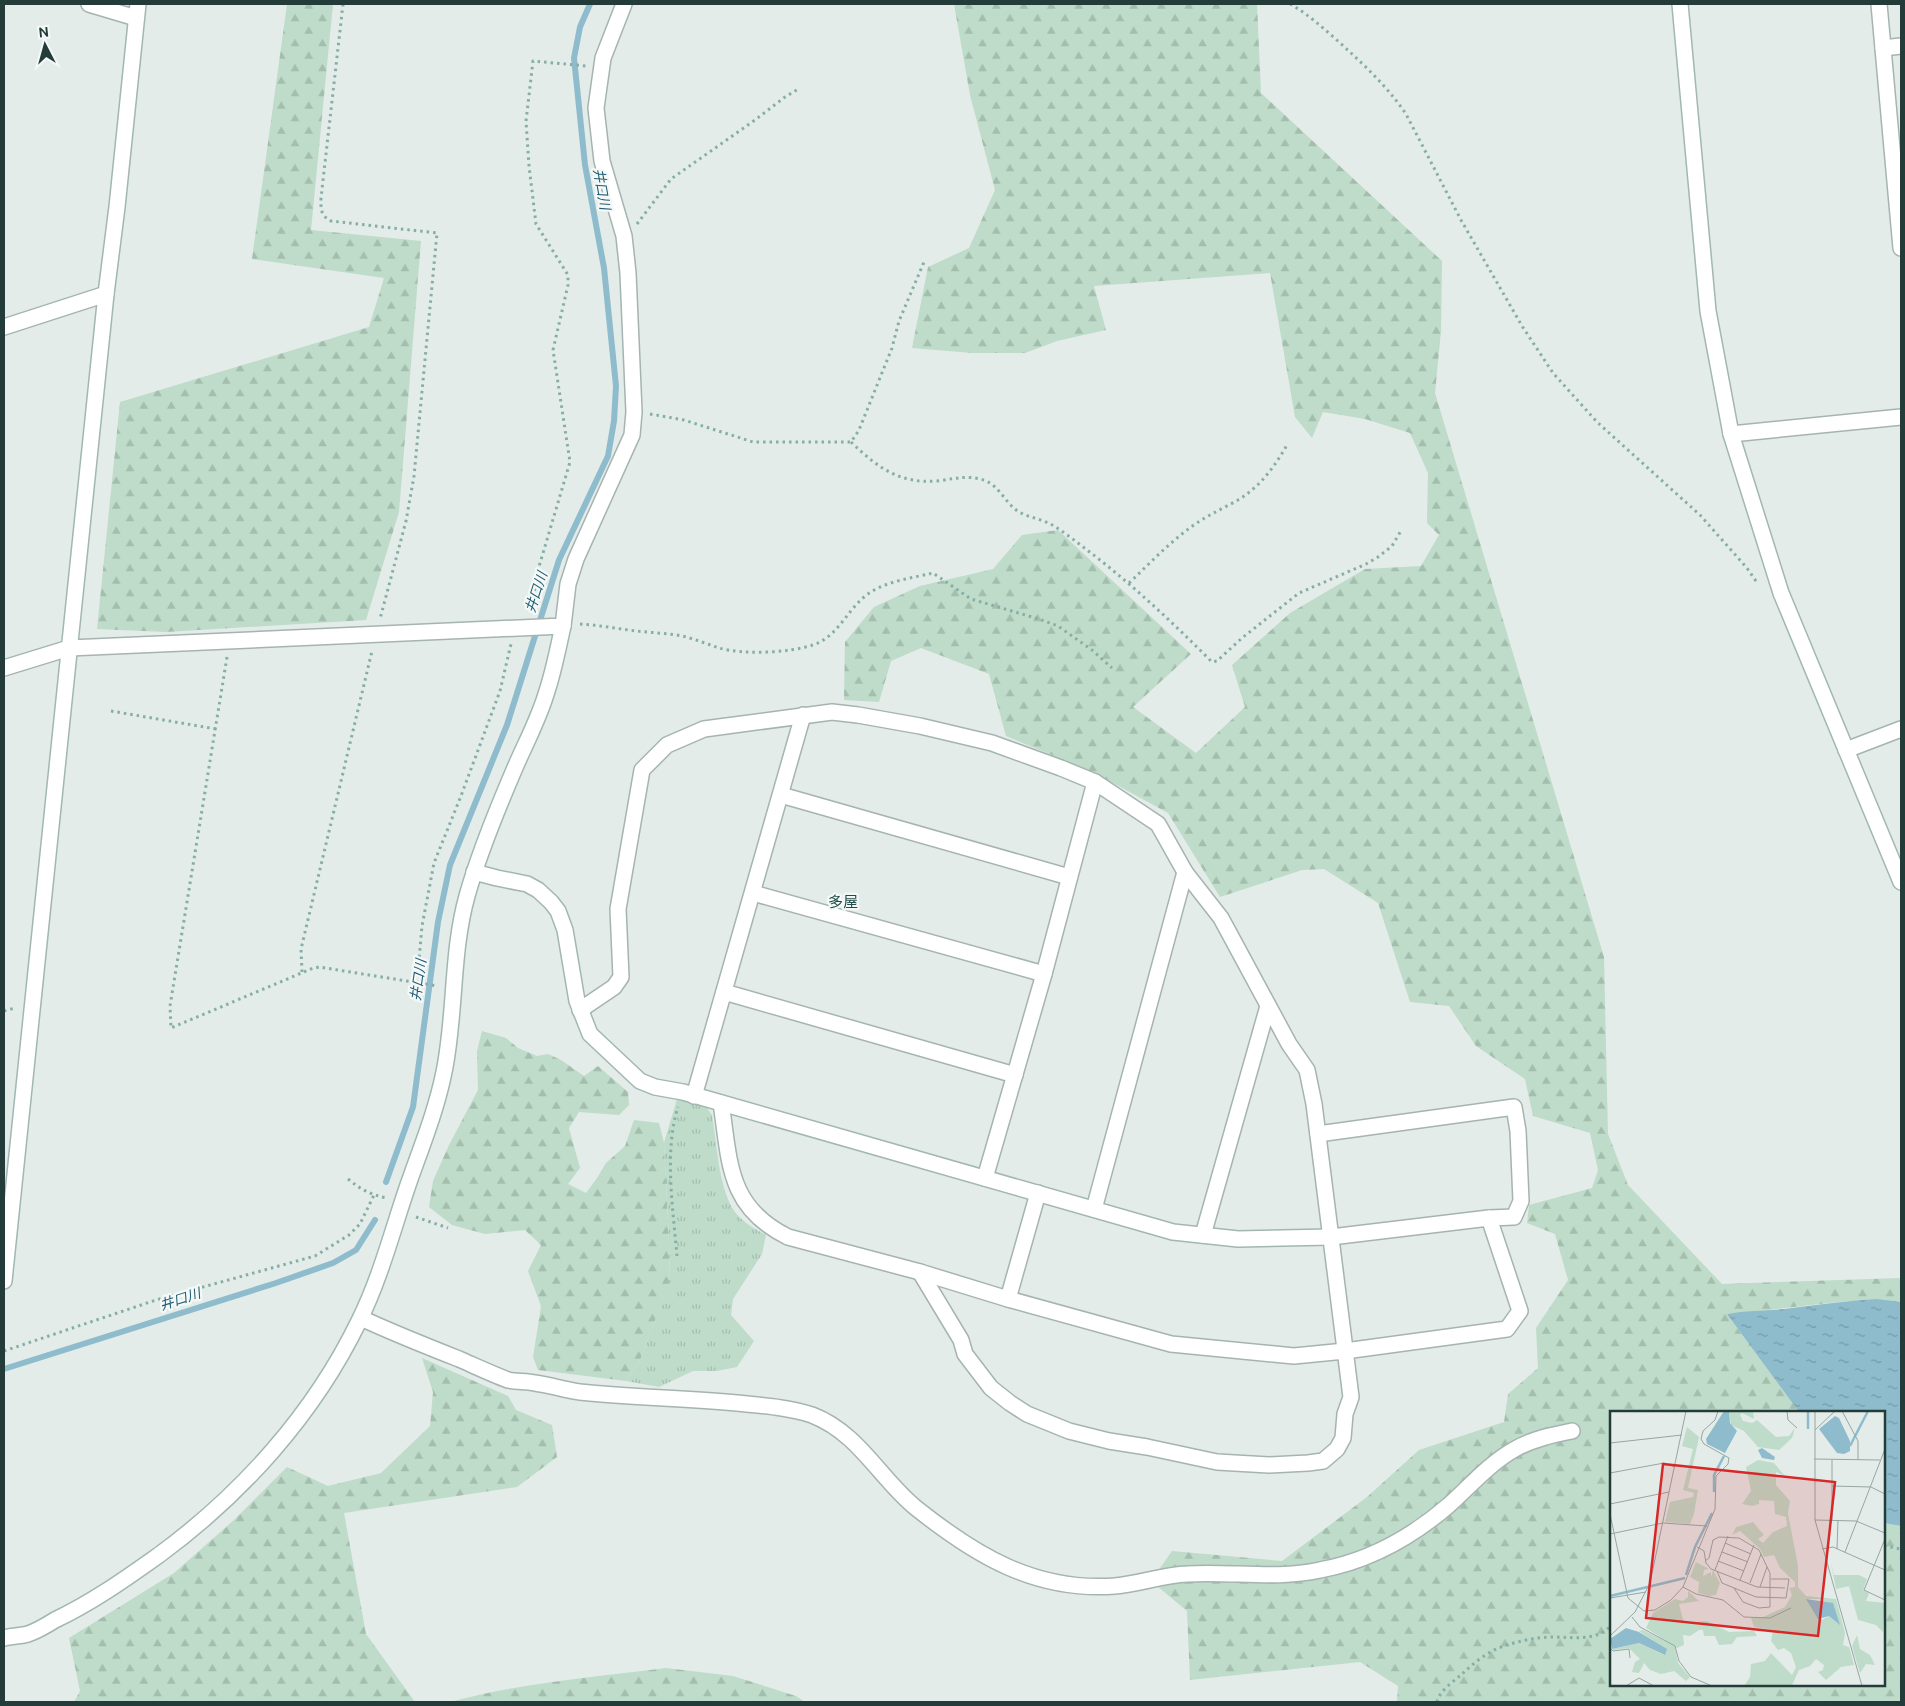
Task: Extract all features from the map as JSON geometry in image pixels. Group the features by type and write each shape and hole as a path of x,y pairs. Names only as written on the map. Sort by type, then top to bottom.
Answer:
{"street":[{"path":"4,1281 137,11 89,4"},
{"path":"4,1638 27,1634 84,1607 115,1587 195,1529 244,1481 292,1428 329,1376 361,1318 386,1253 434,1110 444,1073 452,1025 458,941 466,900 480,851 547,692 563,626 568,584 576,559 632,435 634,412 628,273 624,236 602,161 596,108 601,67 624,4"},
{"path":"1680,4 1708,311 1731,434 1781,593 1901,882"},
{"path":"1879,4 1901,248"},
{"path":"1883,48 1901,46"},
{"path":"4,327 106,294"},
{"path":"1731,434 1901,416"},
{"path":"4,668 69,648 563,626"},
{"path":"580,1010 614,987 621,978 618,908 642,770 667,745 704,728 832,712 920,726 992,743 1061,768 1095,782 1158,824 1185,872 1221,918 1289,1044 1307,1070 1314,1104 1351,1397 1345,1414 1343,1438 1332,1454 1323,1461 1269,1465 1217,1462 1147,1447 1108,1442 1038,1420 1010,1403 991,1388 970,1362 963,1349 961,1340 920,1272"},
{"path":"688,1094 724,992 803,715"},
{"path":"1846,750 1901,729"},
{"path":"985,1178 1044,974 1095,782"},
{"path":"781,796 1069,877"},
{"path":"474,872 528,884 551,902 558,911 565,930 577,1001 590,1034 640,1081 655,1087 721,1103 1173,1232 1238,1239 1331,1237 1489,1218 1514,1217 1521,1201 1518,1131 1514,1107 1318,1134"},
{"path":"1094,1209 1185,872"},
{"path":"753,893 1044,974"},
{"path":"724,992 1015,1075"},
{"path":"1204,1235 1268,1006"},
{"path":"721,1103 728,1161 732,1175 746,1202 763,1222 788,1237 920,1272 1008,1299 1171,1344 1294,1356 1507,1329 1520,1312 1489,1218"},
{"path":"1008,1299 1038,1193"},
{"path":"361,1318 511,1381 534,1382 577,1392 765,1406 794,1410 815,1416 835,1427 857,1445 913,1506 970,1546 1015,1571 1042,1580 1074,1585 1120,1586 1186,1574 1286,1576 1319,1571 1356,1561 1379,1552 1422,1527 1495,1462 1514,1450 1545,1437 1572,1431"}],"path":[{"path":"302,972 301,949 376,635 406,521 414,476 436,233 331,221 323,216 320,210 343,4"},
{"path":"1290,4 1320,24 1359,60 1398,102 1461,220 1517,318 1564,388 1597,422 1700,515 1747,568 1765,592 1781,593"},
{"path":"528,628 538,570 570,462 553,350 568,285 568,275 536,224 526,122 533,61 601,67"},
{"path":"624,236 632,231 670,179 800,88"},
{"path":"851,442 859,430 892,348 899,322 924,262"},
{"path":"634,412 684,420 753,442 851,442 888,472 904,479 937,481 962,477 976,478 988,482 1019,512 1053,525 1129,583 1212,662 1217,661 1242,638 1299,593 1378,557 1392,546 1402,530"},
{"path":"1129,583 1189,528 1239,499 1256,486 1281,456 1288,443"},
{"path":"563,626 582,624 682,636 720,648 737,651 752,652 798,648 813,645 826,639 836,631 853,608 868,594 883,586 933,573 971,599 1058,626 1092,650 1112,668"},
{"path":"417,983 422,926 434,863 500,691 508,665 512,629"},
{"path":"228,641 216,729 170,1006 171,1028 302,972 319,967 454,989"},
{"path":"111,712 216,729"},
{"path":"676,1256 672,1204 671,1137 674,1118 688,1094"},
{"path":"348,1179 374,1195 448,1228"},
{"path":"4,1350 156,1300 315,1256 349,1236 360,1224 374,1195"},
{"path":"1885,1546 1901,1549"},
{"path":"1437,1702 1446,1688 1464,1672 1477,1661 1502,1646 1553,1637 1580,1639 1602,1634 1610,1627"}],"green space":[{"path":"287,4 333,4 311,230 421,241 399,512 366,620 166,632 97,629 120,402 369,327 384,278 252,259"},
{"path":"954,4 1257,4 1261,93 1442,261 1441,331 1435,393 1604,957 1608,1134 1628,1185 1722,1284 1901,1278 1901,1302 1872,1300 1843,1302 1727,1314 1798,1411 1610,1411 1610,1686 1885,1686 1885,1523 1901,1526 1901,1702 1397,1702 1398,1686 1360,1662 1190,1680 1187,1611 1151,1581 1172,1551 1282,1561 1367,1497 1419,1450 1504,1422 1508,1394 1538,1368 1536,1328 1568,1280 1555,1234 1527,1223 1529,1205 1592,1188 1598,1170 1590,1133 1533,1116 1525,1079 1476,1046 1449,1006 1410,1002 1378,903 1324,869 1302,870 1220,897 1168,813 1093,772 1006,736 989,674 921,648 891,661 879,702 844,700 845,642 874,607 920,586 993,569 1022,535 1058,530 1191,654 1133,707 1196,753 1245,707 1232,665 1290,613 1365,569 1421,566 1439,535 1427,523 1428,473 1410,433 1365,419 1323,412 1312,438 1295,417 1270,273 1094,286 1106,330 1057,341 1025,353 972,353 912,348 928,267 969,248 995,190 970,95"},
{"path":"482,1031 506,1038 518,1048 537,1056 548,1054 561,1060 584,1076 598,1066 628,1092 629,1105 619,1115 579,1112 569,1128 580,1168 568,1184 586,1193 606,1163 625,1146 634,1120 659,1123 664,1143 670,1280 641,1358 626,1381 538,1370 533,1357 541,1306 528,1271 541,1245 525,1230 485,1234 452,1225 429,1207 433,1181 449,1145 478,1090 477,1051"},
{"path":"677,1099 707,1108 712,1115 721,1176 728,1199 740,1217 766,1235 762,1254 733,1299 731,1315 754,1341 737,1367 717,1371 693,1371 659,1387 626,1381 641,1358 670,1279 664,1143"},
{"path":"422,1358 508,1396 516,1410 552,1425 557,1457 517,1487 344,1513 366,1634 415,1702 74,1702 80,1691 69,1638 174,1573 234,1520 287,1467 328,1486 381,1473 430,1426 433,1392"},
{"path":"666,1668 733,1676 796,1696 805,1702 450,1702 530,1685"}],"water":[{"path":"1877,1299 1901,1302 1901,1526 1885,1523 1885,1411 1798,1411 1727,1314"}],"waterway":[{"name":"井口川","path":"386,1182 413,1107 438,922 450,865 507,725 559,560 608,456 614,421 616,386 604,268 585,165 574,58 580,27 590,4"},
{"name":"井口川","path":"4,1369 276,1283 333,1263 356,1250 375,1220"}],"district":[{"name":"多屋","path":"843,901"}]}
